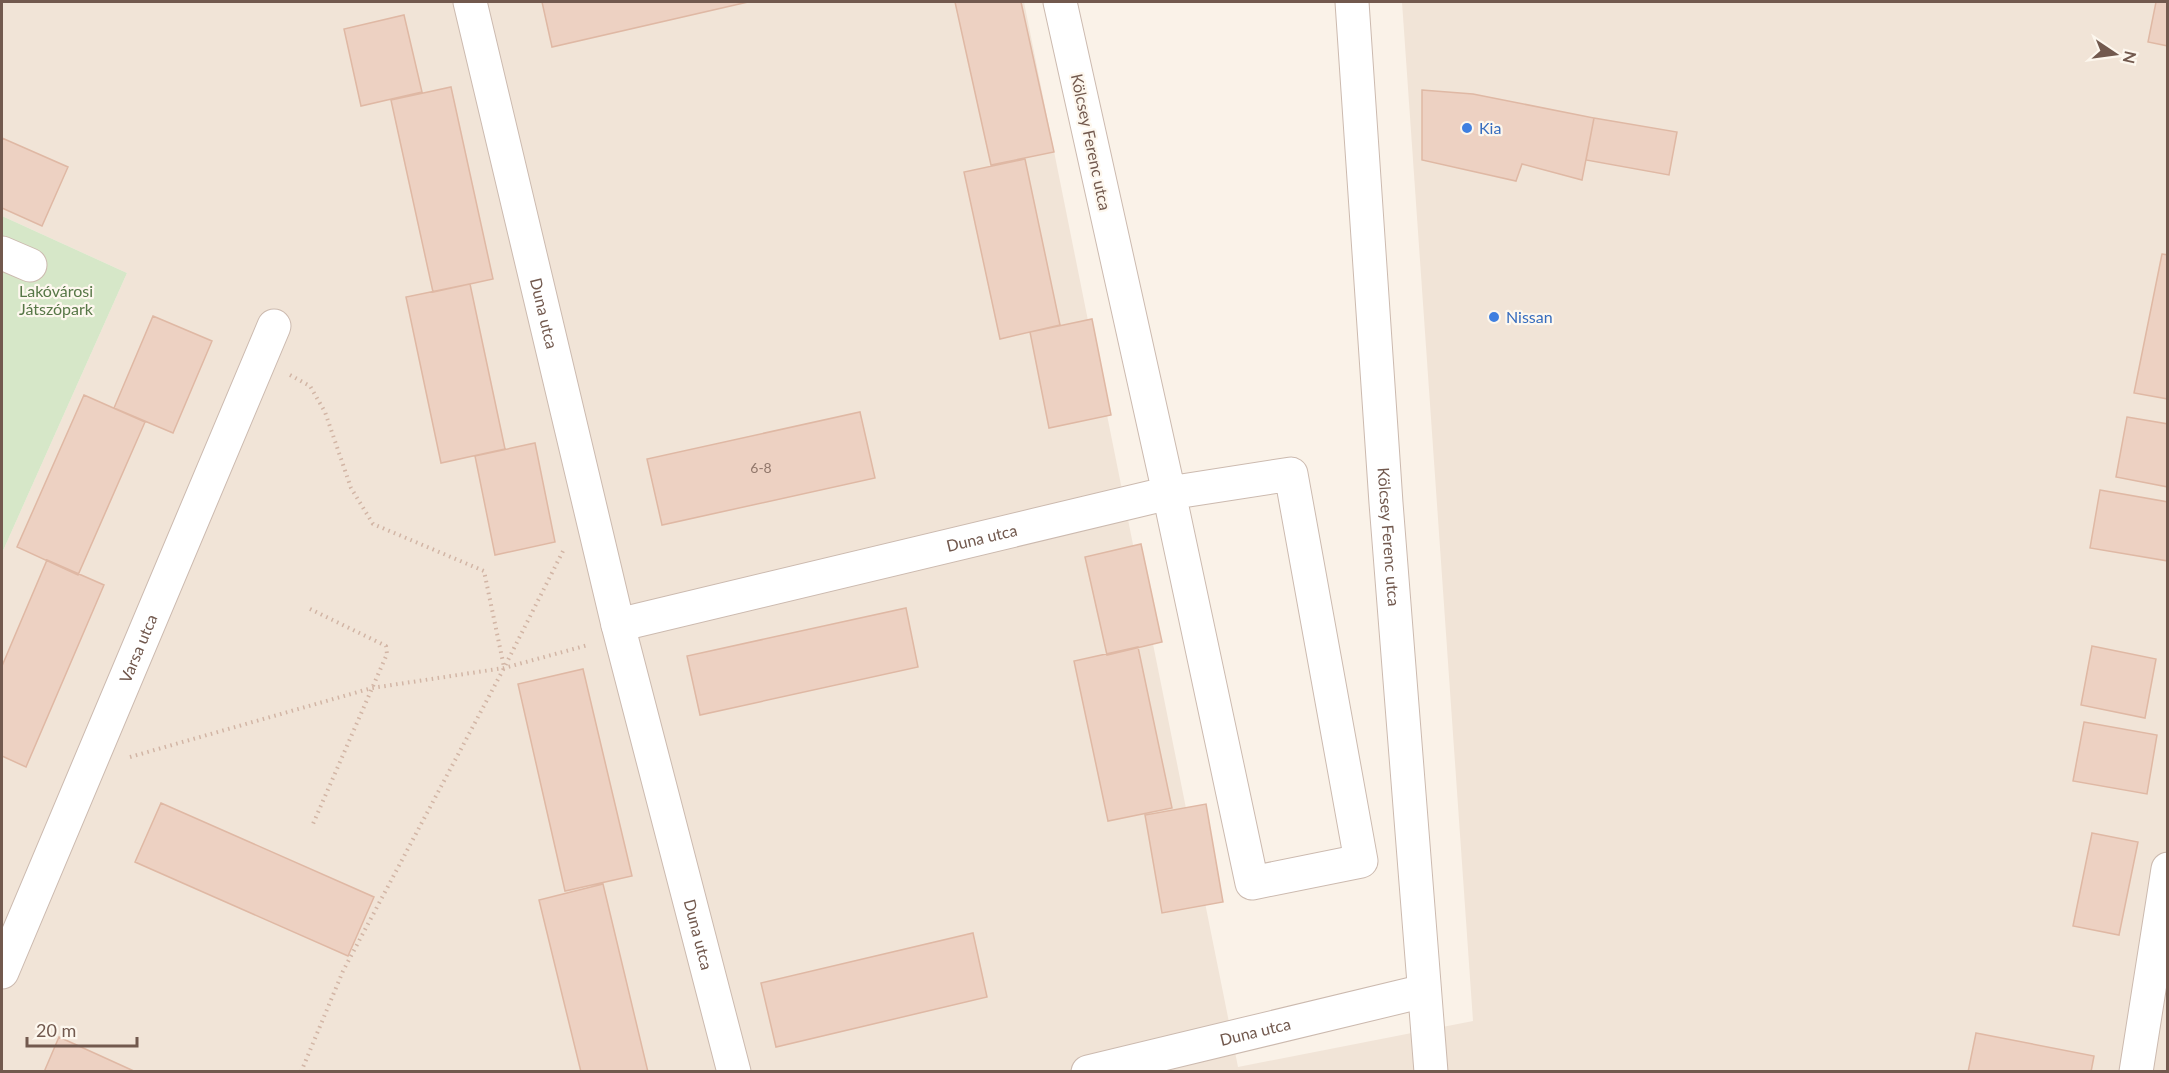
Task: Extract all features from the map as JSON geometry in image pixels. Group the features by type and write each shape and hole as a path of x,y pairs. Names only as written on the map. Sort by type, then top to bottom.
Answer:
{"street":[{"name":"Duna utca","path":"470,2 619,630 734,1071"},
{"name":"Kölcsey Ferenc utca","path":"1060,2 1169,493 1252,883 1361,861 1290,474 1169,493"},
{"name":"Kölcsey Ferenc utca","path":"1352,2 1385,491 1431,1071"},
{"name":"Varsa utca","path":"2,972 274,326"},
{"name":"Duna utca","path":"619,630 1169,493"},
{"path":"2136,1071 2168,869"},
{"name":"Duna utca","path":"1088,1071 1424,991"}],"path":[{"path":"261,359 310,386 325,412 351,488 373,524 484,571 504,668"},
{"path":"301,1071 343,971 504,668 589,501"},
{"path":"310,609 386,646 387,654 313,824"},
{"path":"87,769 372,688 504,668 619,630"}],"shaded area":[{"path":"2,2 1024,2 1238,1067 1473,1021 1402,2 2167,2 2167,1071 2,1071 2,553 127,273 2,216"}],"green space":[{"name":"Lakóvárosi Játszópark","path":"2,216 127,273 2,553"}],"building":[{"path":"542,2 748,2 552,47"},
{"path":"955,2 1021,2 1054,152 991,165"},
{"path":"2156,2 2168,2 2168,46 2148,42"},
{"path":"404,15 422,92 361,106 344,29"},
{"path":"451,87 493,279 433,292 391,100"},
{"path":"1422,90 1473,94 1594,118 1582,180 1522,164 1516,181 1422,160"},
{"path":"1594,118 1677,132 1669,175 1586,160"},
{"path":"2,138 68,167 42,226 2,208"},
{"path":"1025,159 1060,325 1000,339 964,172"},
{"path":"2162,254 2168,255 2168,399 2134,393"},
{"path":"470,284 505,449 441,463 406,297"},
{"path":"153,316 212,341 173,433 114,408"},
{"path":"1092,319 1111,415 1049,428 1030,332"},
{"path":"84,395 145,422 78,575 17,547"},
{"path":"860,412 875,478 662,525 647,459"},
{"path":"2127,417 2168,424 2168,487 2116,477"},
{"path":"535,443 555,542 495,555 475,456"},
{"path":"2100,490 2168,502 2168,561 2090,548"},
{"path":"1141,544 1162,642 1107,655 1085,557"},
{"path":"47,560 104,585 26,767 2,756 2,666"},
{"path":"906,608 918,667 700,715 687,656"},
{"path":"2092,646 2156,659 2145,718 2081,705"},
{"path":"1138,647 1172,808 1108,821 1074,661"},
{"path":"583,669 632,876 565,891 518,684"},
{"path":"2084,722 2157,735 2147,794 2073,781"},
{"path":"161,803 374,897 348,956 135,862"},
{"path":"1206,804 1223,902 1162,913 1145,815"},
{"path":"2092,833 2138,842 2119,935 2073,926"},
{"path":"603,884 648,1072 581,1072 539,900"},
{"path":"973,933 987,997 776,1047 761,983"},
{"path":"1976,1033 2094,1056 2091,1072 1968,1072"},
{"path":"59,1037 136,1072 44,1072"}],"place":[{"name":"Kia","path":"1467,128"},
{"name":"Nissan","path":"1494,317"}]}
